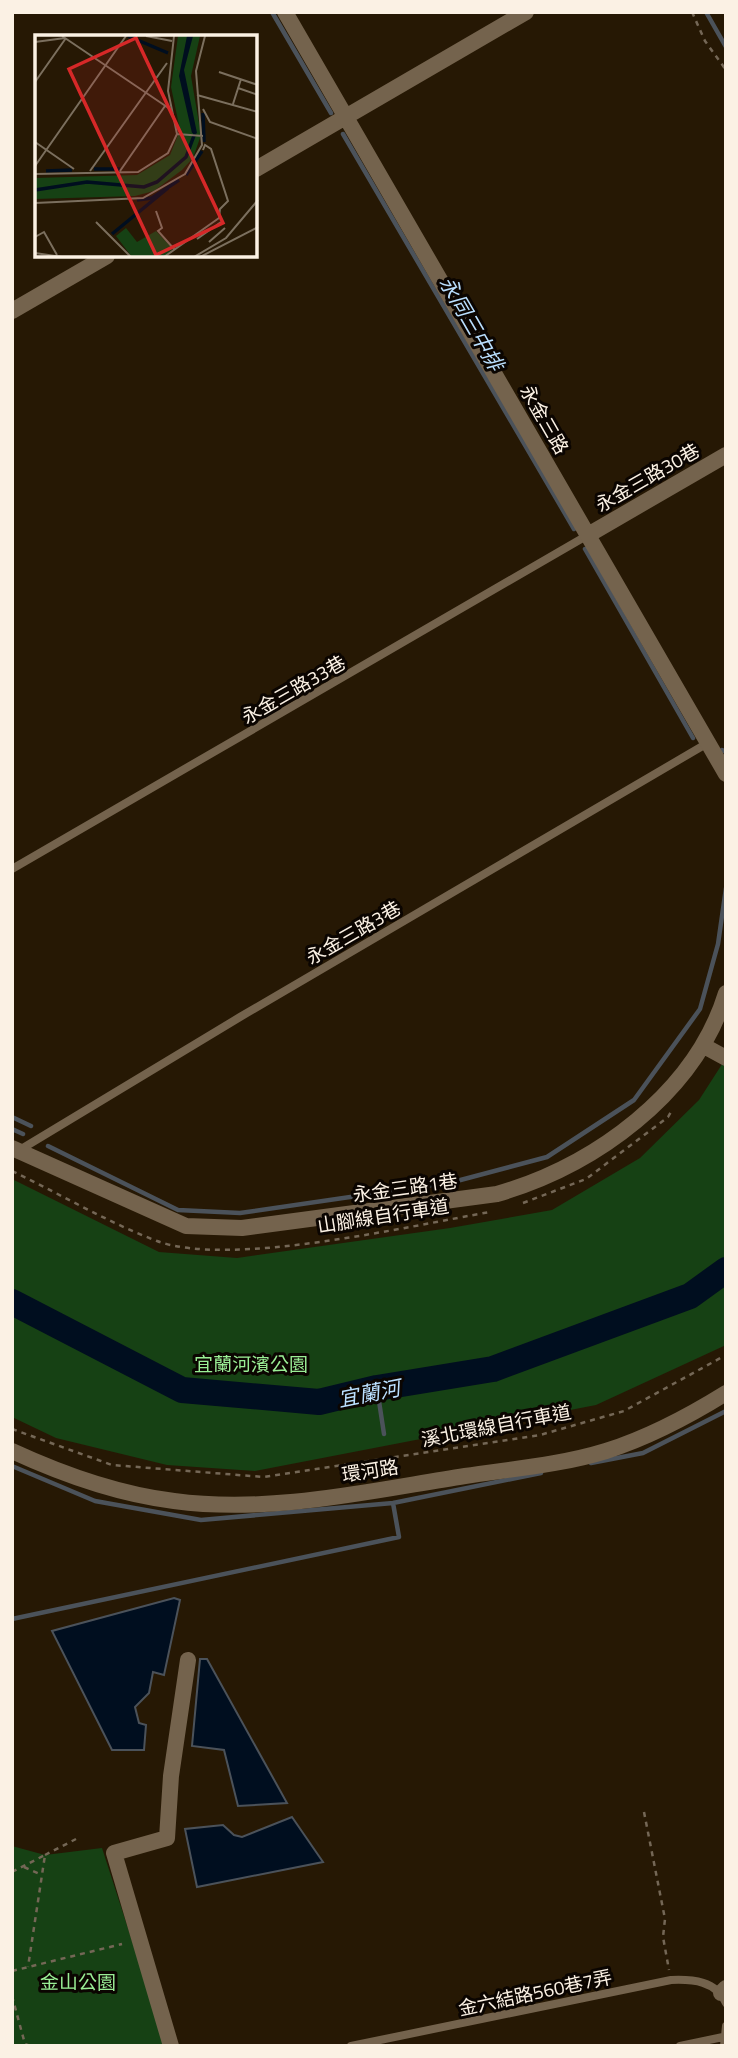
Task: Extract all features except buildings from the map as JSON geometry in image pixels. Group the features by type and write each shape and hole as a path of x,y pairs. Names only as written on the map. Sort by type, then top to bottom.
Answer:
{"street":[{"name":"永金三路","path":"285,12 589,535 706,744 726,774"},
{"path":"257,168 526,12"},
{"path":"12,311 105,257"},
{"name":"永金三路30巷","path":"589,535 726,455"},
{"name":"永金三路1巷","path":"15,1149 186,1226 242,1228 465,1200 538,1182 611,1140 660,1099 704,1046 726,993"},
{"path":"704,1046 726,1058"},
{"name":"環河路","path":"12,1451 55,1471 114,1490 175,1502 250,1506 362,1494 606,1451 696,1412 726,1393"},
{"path":"171,2046 114,1853 167,1838 171,1776 188,1660"}],"lane":[{"name":"永金三路33巷","path":"12,870 589,535"},
{"name":"永金三路3巷","path":"15,1149 706,744"},
{"name":"金六結路560巷7弄","path":"351,2046 671,1980 691,1979 724,1995"},
{"path":"680,2046 724,2042 726,2026"}],"path":[{"path":"692,12 705,41 726,70"},
{"path":"516,1205 586,1179 668,1116 675,1105"},
{"name":"山腳線自行車道","path":"12,1171 158,1241 201,1248 235,1250 311,1241 490,1212"},
{"name":"溪北環線自行車道","path":"12,1429 112,1465 264,1477 447,1451 540,1434 624,1411 726,1355"},
{"path":"644,1812 665,1919 663,1937 671,1980"},
{"path":"12,1872 76,1839"},
{"path":"28,1967 45,1855"},
{"path":"24,1867 42,1875"},
{"path":"12,1971 121,1944"},
{"path":"12,1996 23,2045 31,2046"}],"green space":[{"name":"宜蘭河濱公園","path":"726,1058 726,1345 596,1405 255,1471 167,1465 56,1438 12,1417 12,1179 159,1252 237,1258 450,1228 552,1210 640,1158 699,1100"},
{"name":"金山公園","path":"12,1846 45,1855 102,1848 166,2046 12,2046"}],"water":[{"path":"174,1598 180,1600 164,1675 153,1672 149,1693 135,1707 139,1723 146,1725 144,1750 112,1750 52,1631"},
{"path":"200,1659 207,1659 287,1803 238,1806 224,1750 192,1746"},
{"path":"292,1817 323,1862 197,1887 185,1829 223,1825 234,1835 242,1837"}],"waterway":[{"name":"永同三中排","path":"272,12 331,113"},
{"path":"706,12 726,47"},
{"name":"永同三中排","path":"343,134 574,529"},
{"name":"永同三中排","path":"585,549 693,738"},
{"name":"永同三中排","path":"722,750 726,752"},
{"path":"48,1146 178,1210 240,1213 453,1182 547,1157 634,1100 700,1009 718,944 726,888"},
{"path":"12,1117 31,1126"},
{"path":"12,1129 23,1134"},
{"name":"宜蘭河","path":"12,1302 182,1390 319,1402 377,1388 493,1369 690,1296 726,1270"},
{"path":"377,1388 384,1434"},
{"path":"591,1463 643,1453 726,1411"},
{"path":"12,1466 95,1501 201,1520 393,1503 541,1473"},
{"path":"12,1619 399,1537 393,1503"}]}
